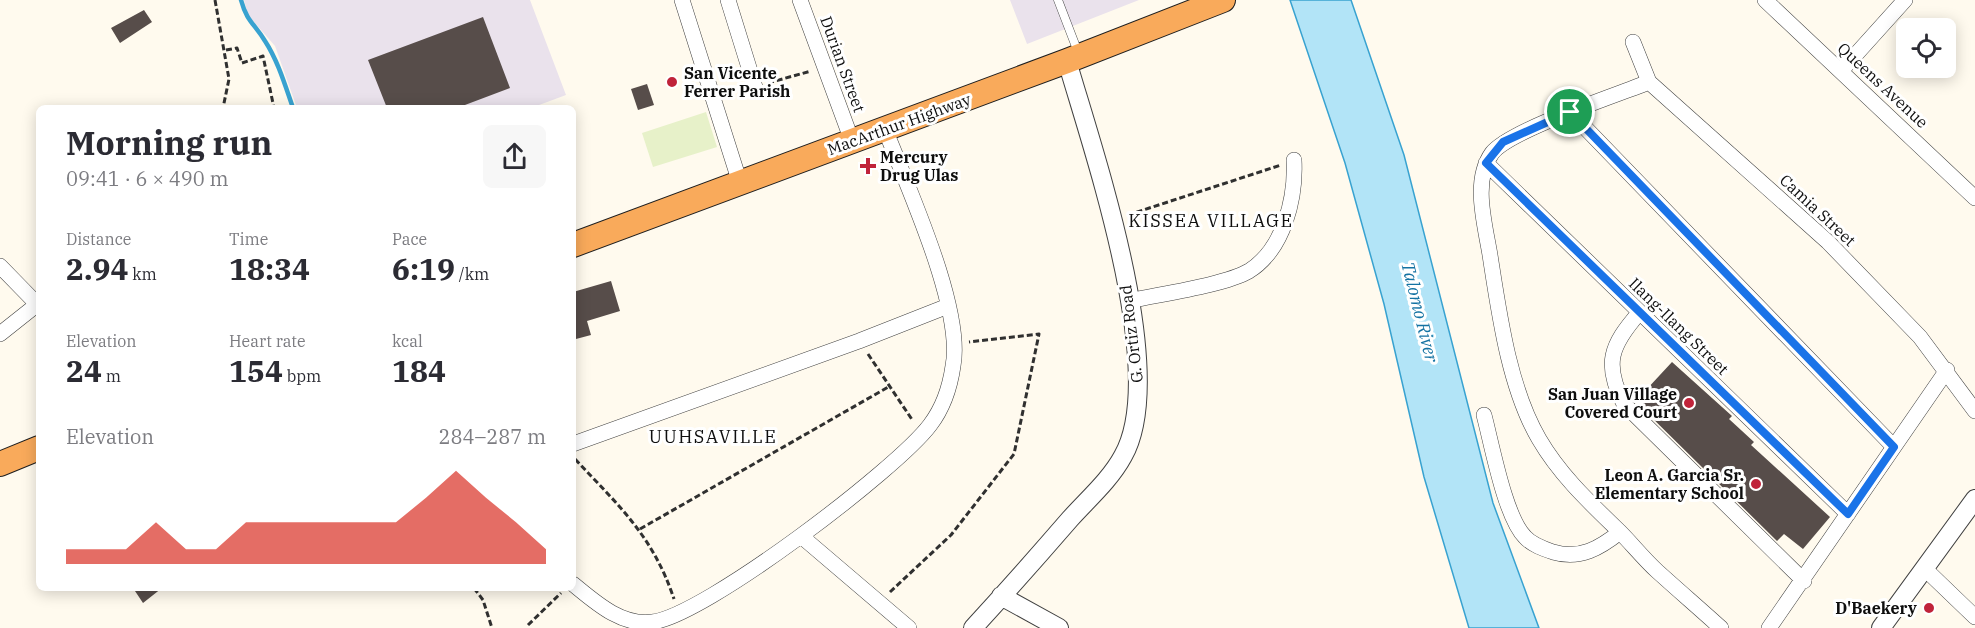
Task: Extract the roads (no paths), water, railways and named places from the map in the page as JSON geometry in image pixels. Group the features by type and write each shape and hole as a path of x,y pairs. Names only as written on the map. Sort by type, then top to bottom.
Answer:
{"highway":[{"name":"MacArthur Highway","path":"576,244 1073,59 1223,0"},
{"path":"0,464 36,449"}],"street":[{"path":"682,0 740,183"},
{"path":"728,0 755,87"},
{"name":"Durian Street","path":"800,0 852,141"},
{"name":"Queens Avenue","path":"1765,0 1975,198"},
{"path":"1841,71 1905,0"},
{"name":"Camia Street","path":"1633,42 1649,82 1828,242 1900,316 1947,370 1975,411"},
{"name":"G. Ortiz Road","path":"973,628 1111,474 1124,456 1137,412 1138,376 1129,301 1114,220 1073,59"},
{"path":"1649,82 1570,112 1503,142 1486,163 1482,201 1484,222 1502,330 1521,394 1538,437 1562,473 1655,569 1721,628"},
{"path":"1570,112 1894,447"},
{"path":"576,586 604,608 633,621 649,623 680,615 801,536 867,483 922,435 932,423 946,394 954,363 955,344 938,268 885,129"},
{"path":"1129,301 1238,277 1263,261 1273,247 1288,213 1295,176 1294,160"},
{"name":"Ilang-Ilang Street","path":"1486,163 1848,514"},
{"path":"0,266 36,302"},
{"path":"0,334 36,306"},
{"path":"576,443 859,341 948,306"},
{"path":"1640,313 1623,332 1615,346 1612,363 1613,383 1624,404 1804,581"},
{"path":"1769,628 1804,581 1947,370"},
{"path":"1484,415 1510,511 1524,537 1542,549 1563,555 1584,554 1600,547 1620,532"},
{"path":"1881,628 1975,499"},
{"path":"801,536 909,628"},
{"path":"1924,568 1975,617"},
{"path":"1002,596 1059,628"}],"lane":[{"path":"1058,0 1073,59"}],"water":[{"name":"Talomo River","path":"1290,0 1351,0 1404,155 1493,503 1539,628 1469,628 1424,477 1384,304 1345,163"}],"waterway":[{"path":"241,0 248,18 274,57 292,105"}],"place":[{"name":"San Vicente Ferrer Parish","path":"672,82"},
{"name":"Mercury Drug Ulas","path":"868,166"},
{"name":"San Juan Village Covered Court","path":"1689,403"},
{"name":"Leon A. Garcia Sr. Elementary School","path":"1756,484"},
{"name":"D'Baekery","path":"1929,608"}],"district":[{"name":"KISSEA VILLAGE","path":"1211,220"},
{"name":"UUHSAVILLE","path":"713,436"}]}
